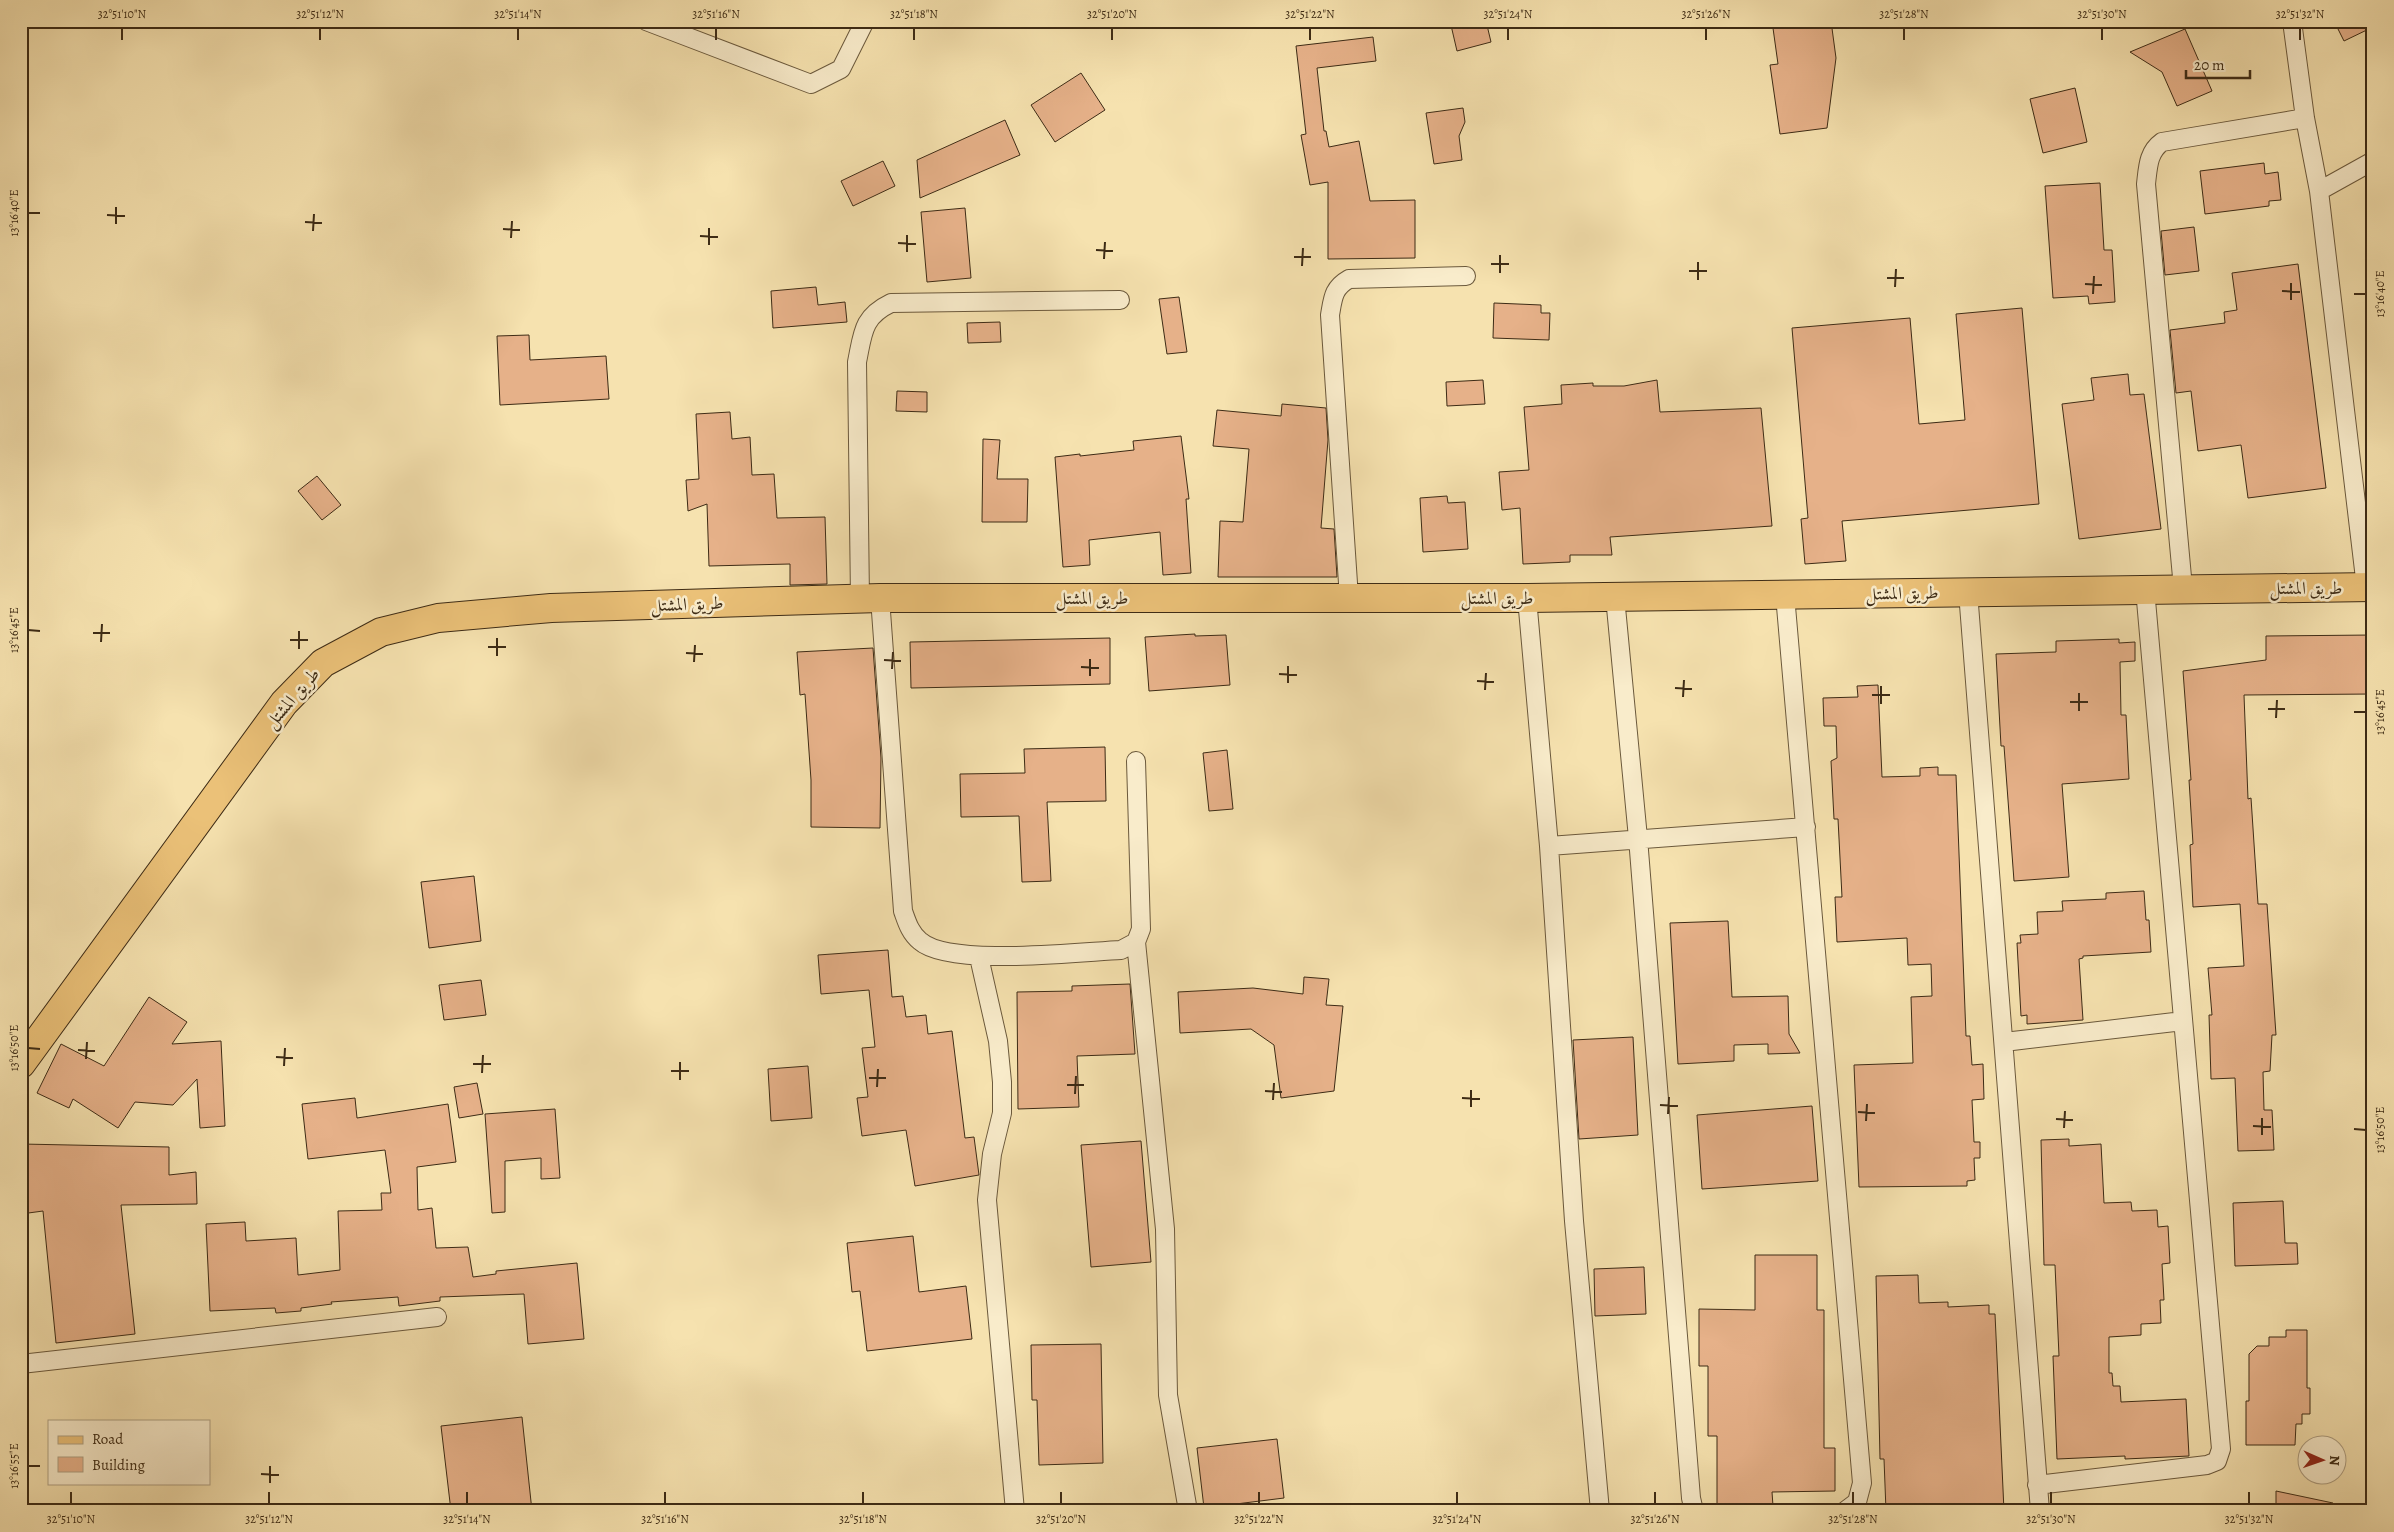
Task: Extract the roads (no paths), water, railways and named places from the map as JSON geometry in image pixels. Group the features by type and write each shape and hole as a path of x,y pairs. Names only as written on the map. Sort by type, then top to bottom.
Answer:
{"main road":[{"name":"طريق المشتل","path":"21,1064 284,703 323,663 381,632 438,618 551,608 870,599 1527,598 2369,587"}],"street":[{"path":"655,23 811,84 841,69 865,21"},
{"path":"2292,21 2319,191 2369,587"},
{"path":"2183,588 2146,184 2148,160 2155,147 2162,142 2306,118"},
{"path":"2319,191 2373,161"},
{"path":"1348,598 1330,315 1333,294 1339,285 1349,279 1466,276"},
{"path":"1120,300 891,303 877,310 864,325 857,362 870,599 903,911 909,929 920,942 938,952 979,957 1121,950 1136,942"},
{"path":"2037,1485 2208,1465 2216,1461 2220,1449 2145,589"},
{"path":"1968,592 2040,1511"},
{"path":"1784,595 1806,827 1862,1483 1857,1502 1845,1511"},
{"path":"1615,597 1638,838 1690,1488 1694,1511"},
{"path":"1527,598 1550,846 1574,1221 1600,1511"},
{"path":"1136,761 1141,929 1136,942 1165,1229 1168,1395 1188,1511"},
{"path":"1550,846 1806,827"},
{"path":"979,957 998,1041 1002,1082 1002,1113 992,1154 987,1200 1015,1511"},
{"path":"2004,1042 2183,1021"},
{"path":"21,1364 437,1318"}]}
